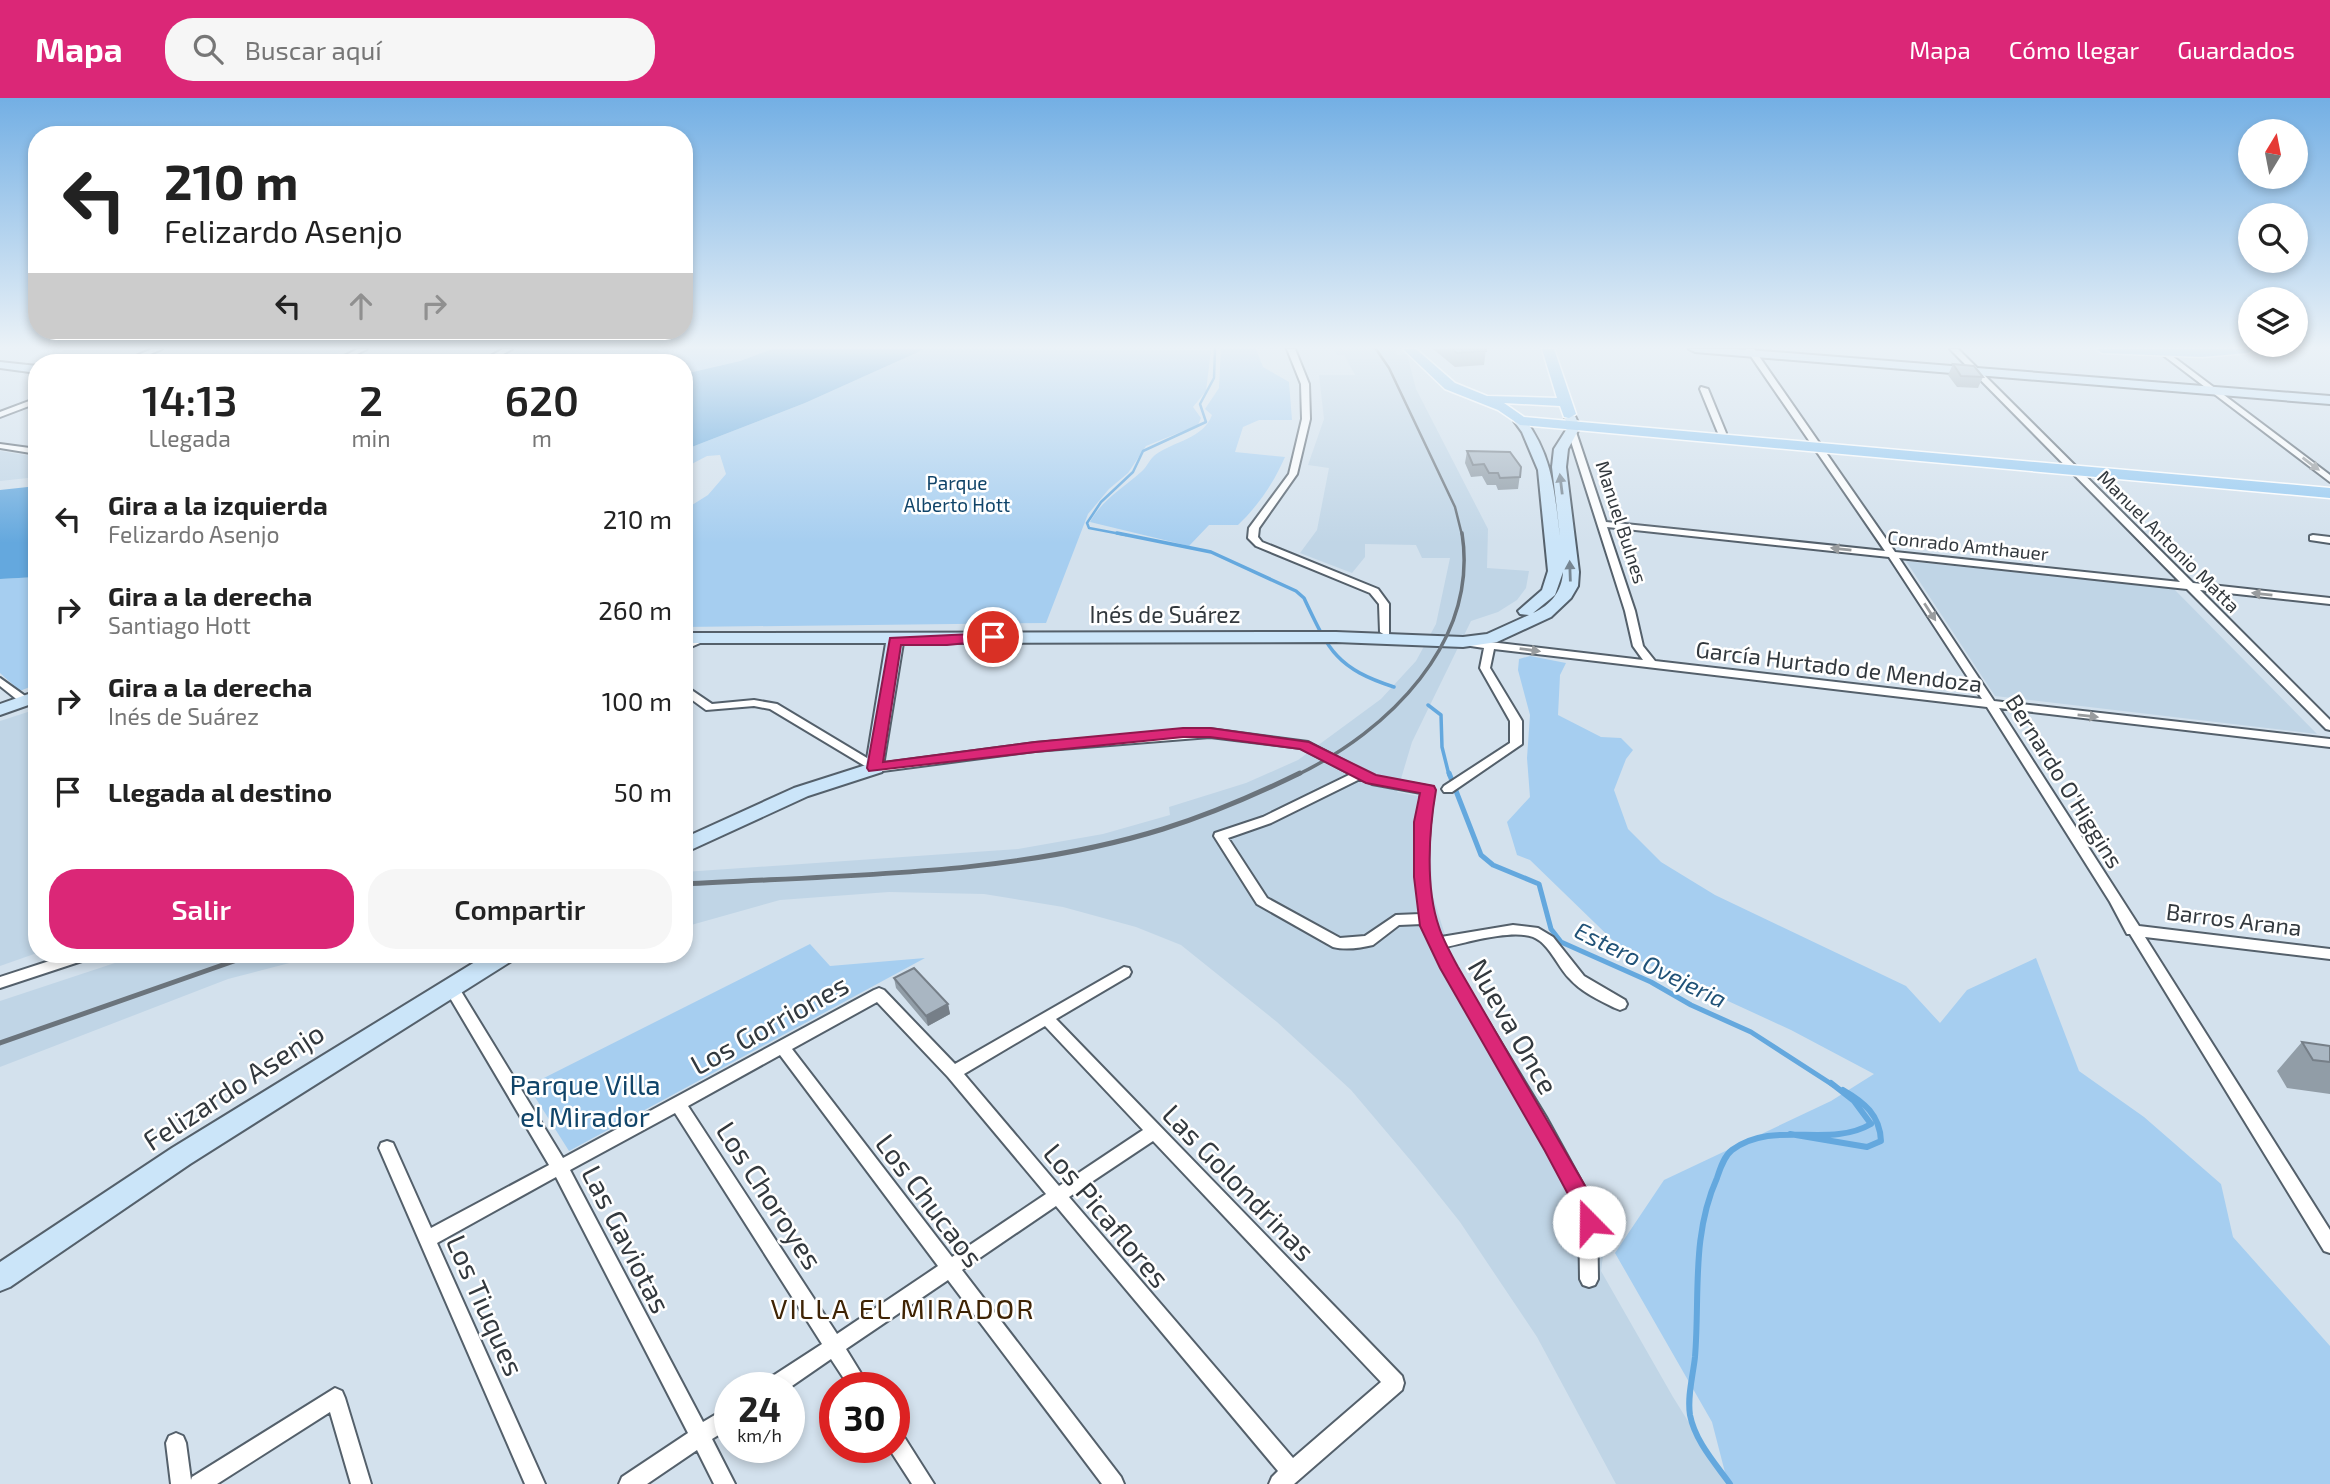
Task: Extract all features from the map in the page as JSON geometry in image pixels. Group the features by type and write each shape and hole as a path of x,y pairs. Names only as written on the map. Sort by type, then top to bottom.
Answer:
{"main road":[{"path":"1511,414 1521,423 1570,418 1812,443"},
{"path":"1550,414 1570,418 1812,443 2330,493"},
{"path":"1559,414 1570,418"},
{"name":"Manuel Bulnes","path":"1569,414 1570,418"},
{"path":"2071,467 2330,488"},
{"name":"Inés de Suárez","path":"1385,632 1466,632 1524,612 1545,597 1552,585 1560,538"},
{"name":"Inés de Suárez","path":"993,637 1312,637"}],"street":[{"path":"1306,414 1293,474 1254,528 1253,538 1259,544 1374,590 1384,604 1385,632"},
{"path":"1714,414 1722,433"},
{"name":"Bernardo O'Higgins","path":"1793,414 1892,555 1990,705 2330,1245"},
{"name":"Manuel Antonio Matta","path":"2018,414 2330,727"},
{"path":"2244,414 2330,479"},
{"name":"Manuel Bulnes","path":"1570,418 1630,611 1638,646 1652,665"},
{"name":"Inés de Suárez","path":"1560,538 1559,457 1570,418"},
{"name":"Inés de Suárez","path":"1336,636 1462,642 1491,638 1523,625 1559,604 1572,579 1545,470 1521,423"},
{"path":"0,446 28,451"},
{"name":"Conrado Amthauer","path":"1603,524 2330,601"},
{"path":"2313,538 2330,540"},
{"name":"Inés de Suárez","path":"1312,637 1385,632"},
{"name":"Inés de Suárez","path":"693,638 947,641 993,637"},
{"path":"693,643 703,638"},
{"path":"874,768 897,639"},
{"path":"1462,642 1652,665"},
{"path":"1453,787 1516,744 1516,721 1485,668 1490,645"},
{"name":"García Hurtado de Mendoza","path":"1594,666 1632,669 1652,665 2330,743"},
{"path":"0,681 28,696"},
{"path":"693,695 710,708 754,703 773,706 874,768"},
{"path":"0,710 28,699"},
{"path":"693,842 801,792 874,768 1035,747 1197,733 1304,745 1360,774"},
{"path":"1360,774 1267,820 1220,836 1262,901 1338,943 1368,941 1396,920 1428,919"},
{"name":"Nueva Once","path":"1360,774 1372,780 1428,790 1423,822 1422,863 1423,893 1428,919 1436,943 1588,1210 1589,1279"},
{"path":"1436,943 1524,930 1542,935 1555,945 1573,974 1599,994 1620,1004"},
{"name":"Barros Arana","path":"2132,930 2330,954"},
{"path":"0,984 60,963"},
{"name":"Felizardo Asenjo","path":"0,1278 192,1149 490,963"},
{"path":"953,1073 1124,972"},
{"name":"Las Gaviotas","path":"451,987 559,1166 725,1484"},
{"name":"Los Gorriones","path":"426,1240 879,994"},
{"name":"Los Picaflores","path":"879,994 953,1073 1057,1196 1285,1478"},
{"name":"Las Golondrinas","path":"1046,1018 1395,1383 1285,1478"},
{"name":"Los Chucaos","path":"782,1047 1114,1484"},
{"name":"Los Choroyes","path":"678,1104 851,1372"},
{"path":"796,1372 1154,1131"},
{"name":"Los Tiuques","path":"387,1147 535,1484"},
{"path":"199,1484 335,1398 361,1484"},
{"path":"629,1484 714,1427"},
{"path":"176,1443 181,1484"},
{"path":"910,1463 924,1484"}],"shaded area":[{"path":"693,414 778,414 693,447"},
{"path":"1323,414 1429,414 1488,529 1487,568 1529,571 1526,588 1517,600 1498,612 1471,621 1412,742 1397,792 1433,799 1430,825 1432,893 1449,948 1519,1078 1607,1226 1601,1271 1673,1397 1727,1484 1616,1484 1537,1337 1460,1222 1417,1168 1351,1090 1277,1022 1181,945 1136,927 1063,907 984,894 889,892 780,900 693,924 693,871 1018,849 1103,834 1170,815 1169,807 1246,783 1298,760 1381,699 1416,661 1436,624 1450,558 1422,558 1416,545 1365,544 1365,557 1352,573 1300,553 1317,530 1329,468 1308,465 1324,419"},
{"path":"0,451 28,456 28,478 0,481"},
{"path":"28,487 28,577 0,579 0,490"},
{"path":"1906,561 2173,588 2317,734 1995,696"},
{"path":"28,712 28,956 0,966 0,721"},
{"path":"115,963 289,963 228,979 0,1067 0,1001"}],"green space":[{"name":"Parque Alberto Hott","path":"778,414 1198,414 1201,418 1198,425 1146,446 1128,473 1109,489 1088,514 1046,623 693,627 693,504 708,495 726,474 720,455 707,456 693,463 693,447"},
{"path":"1292,414 1292,420 1259,420 1243,427 1235,452 1285,457 1271,484 1238,525 1209,525 1189,546 1090,522 1107,501 1143,470 1155,455 1195,435 1208,423 1212,415"},
{"path":"28,577 28,688 20,691 0,673 0,579"},
{"path":"1530,656 1566,663 1560,675 1558,715 1601,737 1621,738 1633,750 1626,759 1614,790 1628,829 1661,862 1715,895 1906,986 1940,1023 1967,990 2036,958 2079,1071 2144,1117 2221,1184 2233,1237 2330,1346 2330,1484 1728,1484 1712,1422 1615,1253 1664,1180 1831,1101 1874,1074 1791,1030 1628,955 1530,860 1517,855 1507,822 1530,797 1527,758 1530,715 1518,670 1519,659"},
{"name":"Parque Villa el Mirador","path":"810,944 830,966 925,958 569,1151 528,1086"}],"building":[{"path":"1467,451 1510,452 1521,467 1520,477 1500,478 1498,473 1489,473 1484,464 1473,465"},
{"path":"914,968 948,1004 926,1016 894,978"},
{"path":"2302,1042 2330,1046 2330,1062 2313,1060"}],"waterway":[{"name":"Estero Ovejeria","path":"1126,535 1089,528 1087,523 1101,502 1133,472 1143,451 1206,422 1203,414"},
{"name":"Estero Ovejeria","path":"1117,533 1211,552 1296,591 1304,598 1320,632 1337,655 1359,673 1394,687"},
{"name":"Estero Ovejeria","path":"1428,705 1441,715 1442,747 1449,775"},
{"name":"Estero Ovejeria","path":"1449,773 1481,855 1493,865 1539,884 1551,929 1561,942 1651,982 1691,1005 1751,1032 1833,1085"},
{"name":"Estero Ovejeria","path":"1796,1135 1837,1134 1871,1124 1854,1101 1831,1083"},
{"name":"Estero Ovejeria","path":"1796,1135 1867,1147 1881,1141 1878,1124 1870,1110 1843,1090"},
{"name":"Estero Ovejeria","path":"1790,1134 1796,1135"},
{"name":"Estero Ovejeria","path":"1730,1484 1701,1443 1689,1408 1695,1357 1698,1266 1703,1222 1721,1167 1732,1150 1766,1136 1796,1135"}],"railway":[{"path":"1411,414 1455,507 1462,535"},
{"path":"1297,775 1364,734 1394,708 1420,679 1441,646 1456,611 1464,573 1462,533"},
{"path":"693,884 926,871 1047,856 1163,829 1233,804 1300,773"},
{"path":"0,1043 228,963"}],"district":[{"name":"VILLA EL MIRADOR","path":"903,1308"}],"route":[{"path":"993,637 947,641 895,641 874,768 1035,747 1183,733 1210,733 1304,745 1372,780 1428,790 1424,807 1422,877 1429,926 1449,968 1540,1122 1588,1210 1589,1222"}]}
